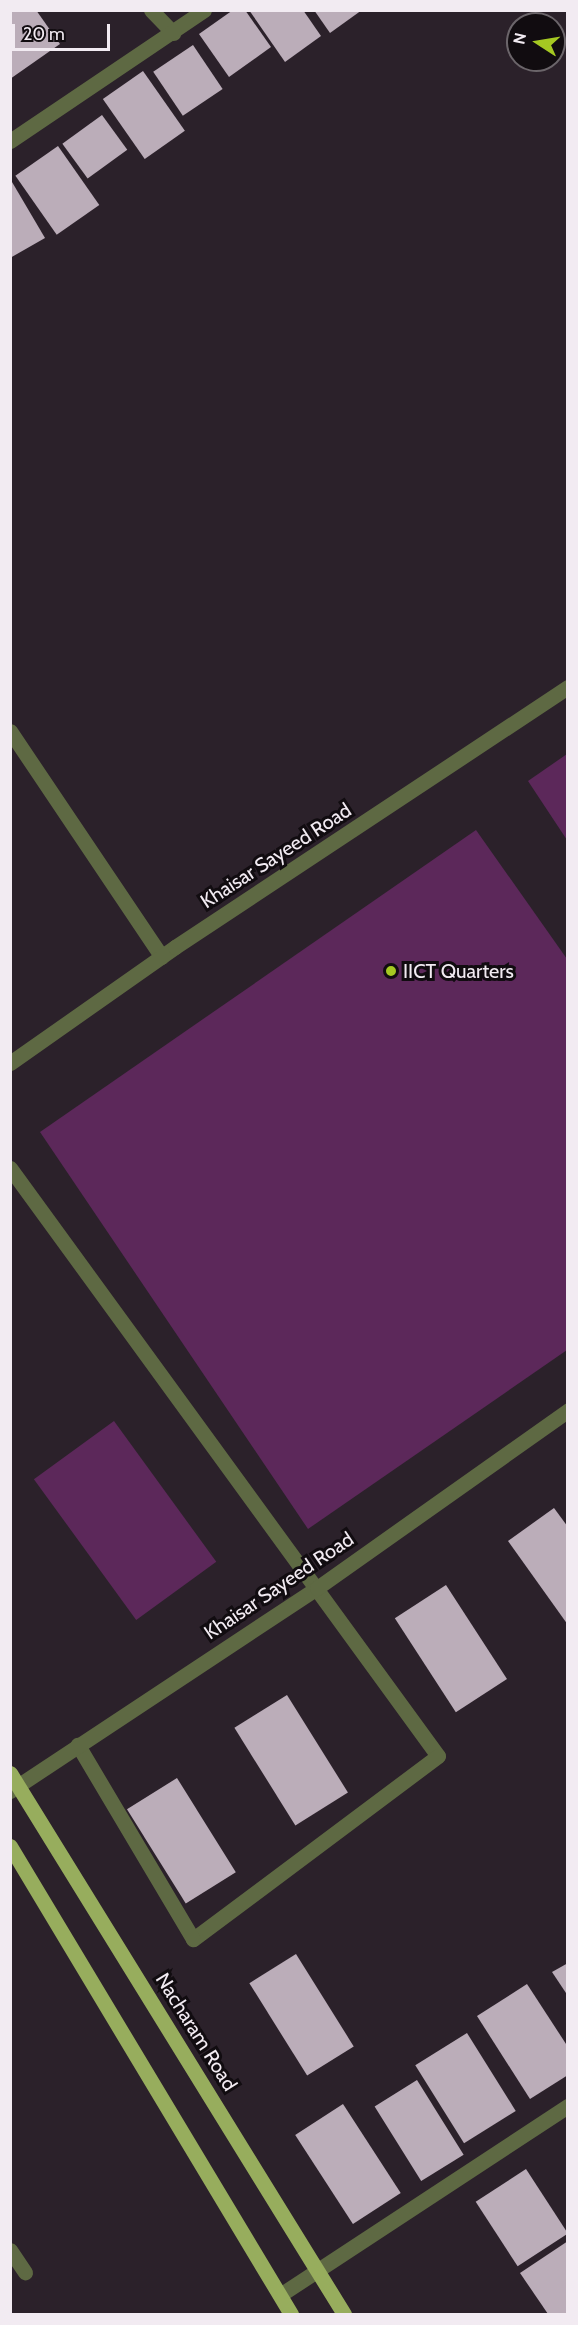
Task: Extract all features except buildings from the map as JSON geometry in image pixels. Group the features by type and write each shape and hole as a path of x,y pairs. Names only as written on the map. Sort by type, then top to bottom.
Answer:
{"main road":[{"name":"Nacharam Road","path":"13,1783 344,2314"},
{"path":"10,1846 291,2314"}],"street":[{"path":"151,10 172,33"},
{"path":"10,141 204,10"},
{"name":"Khaisar Sayeed Road","path":"10,1063 162,957 567,687"},
{"path":"10,731 162,957"},
{"path":"10,1168 438,1756 193,1939 78,1745"},
{"name":"Khaisar Sayeed Road","path":"13,1783 78,1745 317,1588 566,1414"},
{"path":"280,2295 567,2106"},
{"path":"10,2250 25,2272"}],"shaded area":[{"path":"567,754 567,840 528,781"},
{"path":"476,830 567,959 567,1350 308,1529 40,1132"},
{"path":"114,1421 216,1562 136,1620 34,1479"}],"place":[{"name":"IICT Quarters","path":"391,971"}]}
